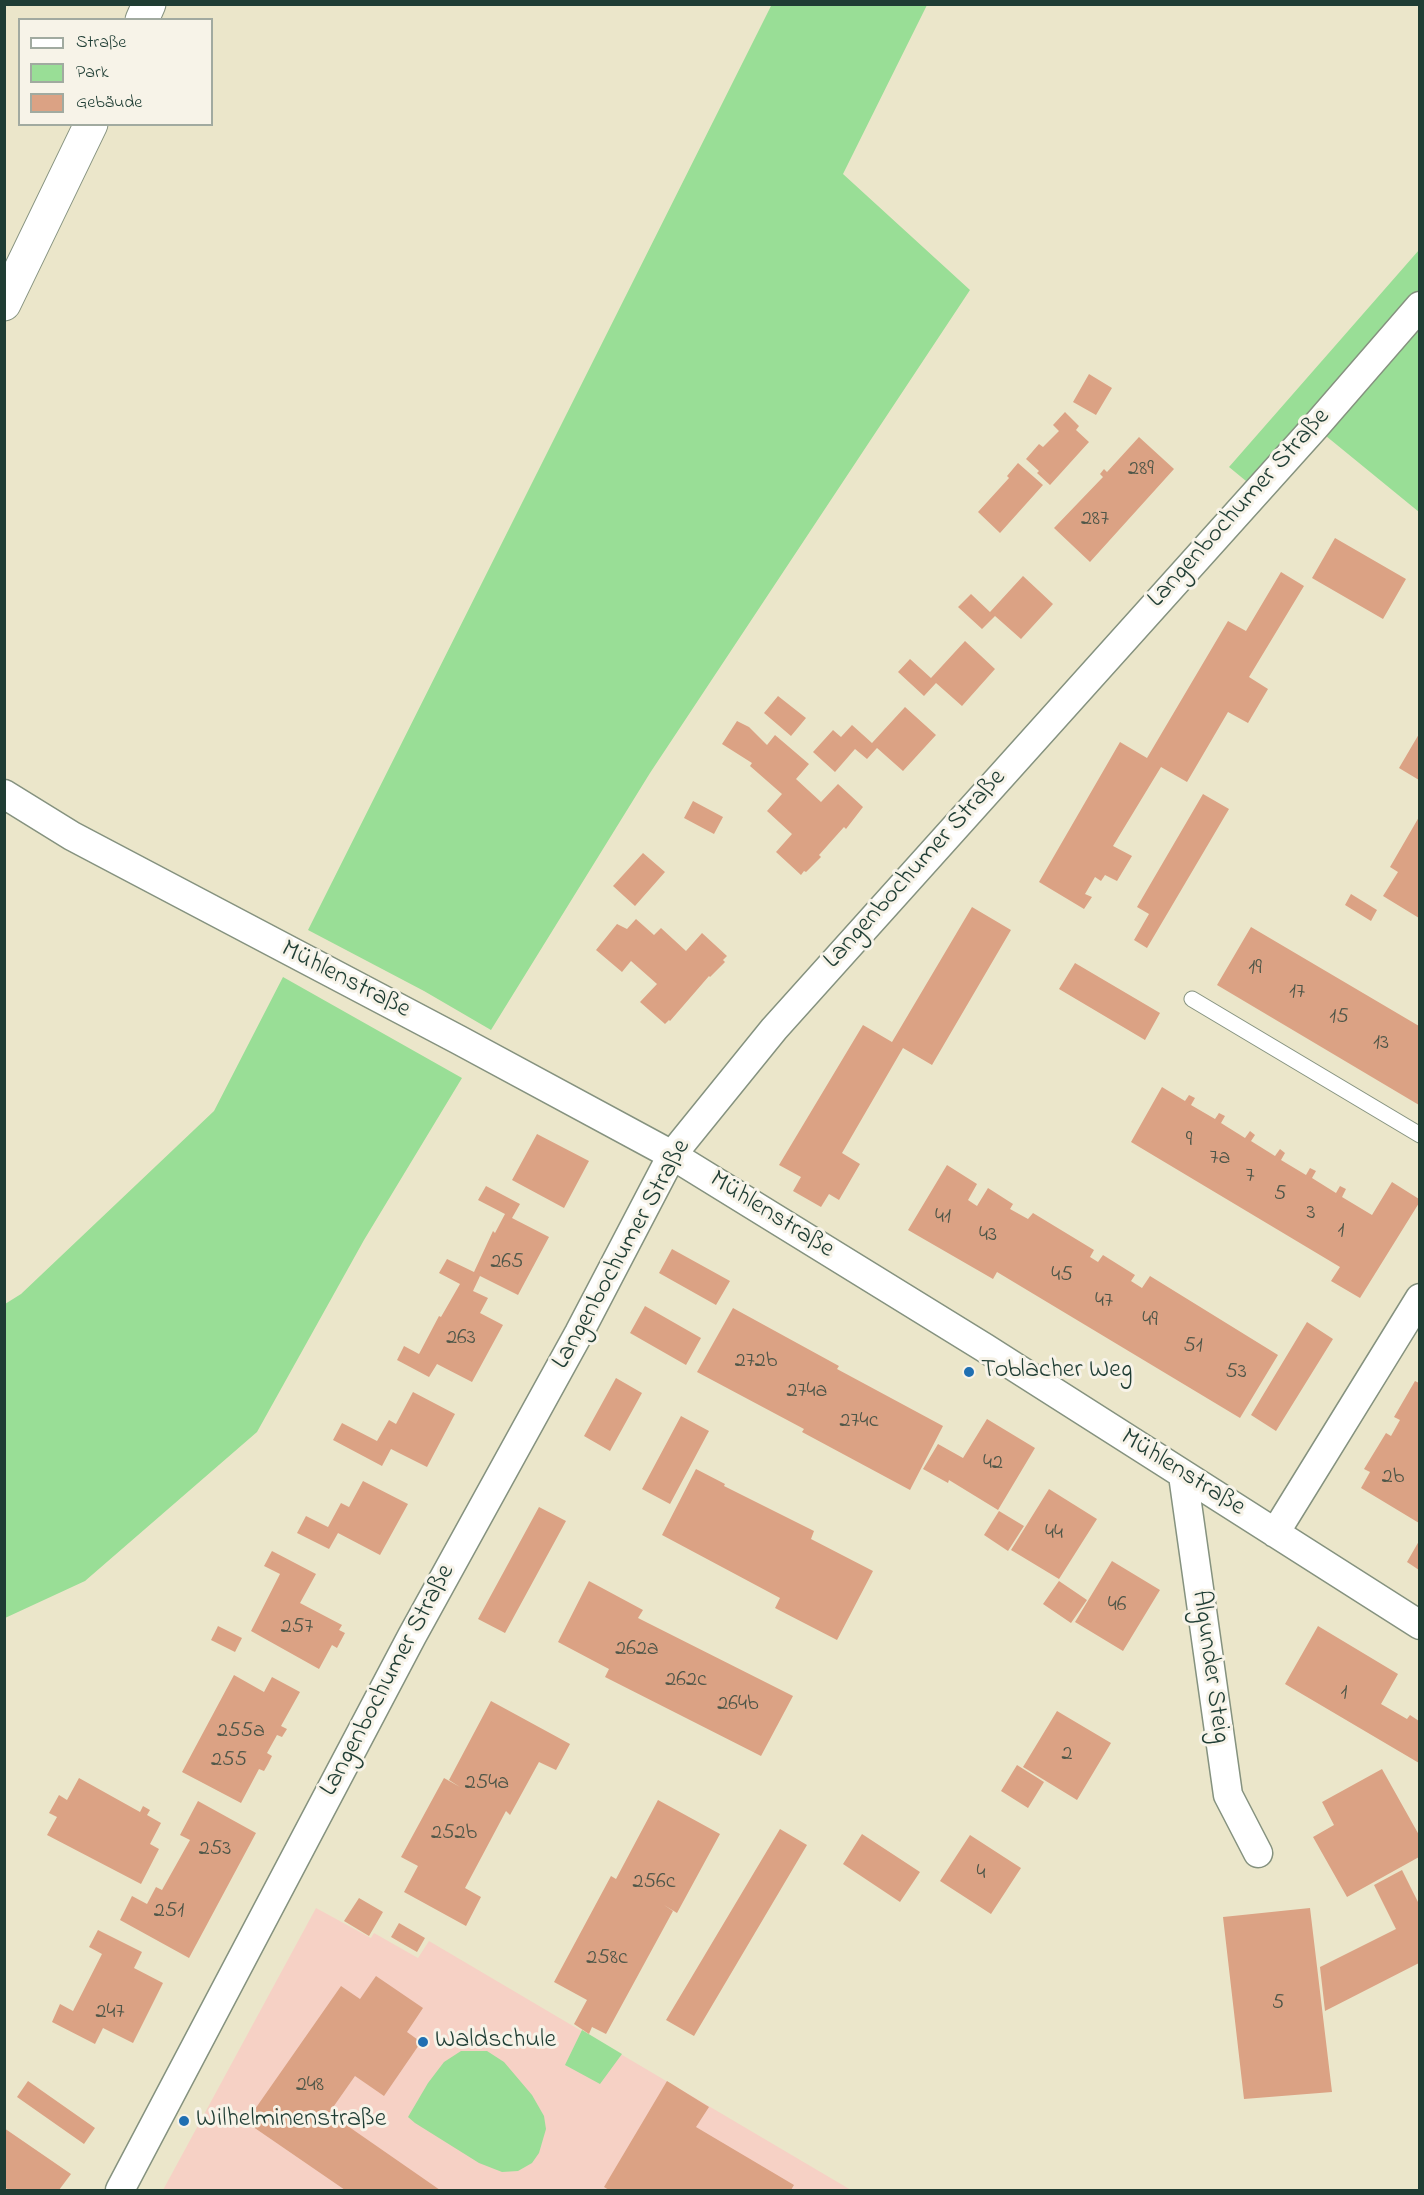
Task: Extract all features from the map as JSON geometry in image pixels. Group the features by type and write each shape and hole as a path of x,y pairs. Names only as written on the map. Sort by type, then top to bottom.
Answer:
{"street":[{"path":"143,18 149,4"},
{"path":"4,304 90,126"},
{"name":"Langenbochumer Straße","path":"120,2190 411,1636 579,1333 672,1155 774,1029 1315,427 1419,306"},
{"name":"Mühlenstraße","path":"4,794 72,836 672,1155 985,1348 1419,1625"},
{"path":"1275,1533 1419,1298"},
{"name":"Algunder Steig","path":"1183,1475 1228,1795 1258,1852"}],"lane":[{"path":"1192,999 1419,1135"}],"shaded area":[{"name":"Waldschule","path":"316,1908 371,1938 374,1933 418,1958 429,1941 851,2190 163,2190"}],"green space":[{"path":"772,4 927,5 843,174 970,290 650,773 491,1030 424,991 308,930"},
{"path":"1419,250 1419,512 1315,427 1257,490 1229,467"},
{"path":"283,977 462,1078 364,1240 257,1432 85,1581 5,1618 5,1304 21,1294 214,1111"},
{"path":"582,2030 622,2054 600,2084 565,2065"},
{"path":"461,2051 487,2051 504,2062 532,2095 544,2116 546,2129 539,2153 532,2163 518,2171 502,2172 479,2163 408,2117 428,2083 444,2062"}],"building":[{"path":"1089,374 1112,388 1096,415 1073,402"},
{"path":"1065,412 1079,426 1076,430 1089,442 1050,485 1026,459 1039,444 1043,447 1059,431 1053,425"},
{"path":"1139,437 1174,469 1090,562 1054,528 1103,477 1100,474 1104,469 1107,472"},
{"path":"1018,463 1043,485 1000,533 978,512 1009,478 1007,476"},
{"path":"1335,538 1406,579 1383,619 1312,578"},
{"path":"1281,572 1304,586 1249,677 1268,689 1248,723 1228,712 1187,782 1161,767 1113,846 1132,856 1117,881 1105,875 1101,881 1095,877 1085,894 1092,897 1084,909 1039,882 1120,742 1147,758 1228,621 1246,631"},
{"path":"1023,576 1053,604 1021,639 995,616 982,629 958,607 971,594 990,612"},
{"path":"965,641 995,669 962,706 936,683 924,696 898,672 910,659 931,678"},
{"path":"778,696 806,718 791,736 764,713"},
{"path":"905,707 936,735 903,771 877,748 867,759 855,749 835,772 813,752 833,730 841,737 852,725 872,743"},
{"path":"737,721 749,727 767,745 775,735 809,764 796,779 821,802 838,784 863,807 846,829 844,827 819,855 821,857 801,875 776,852 792,834 767,811 782,794 750,766 752,763 722,744"},
{"path":"1419,734 1419,780 1399,768"},
{"path":"1203,794 1229,809 1147,948 1134,940 1149,914 1137,907"},
{"path":"693,801 723,817 714,834 684,818"},
{"path":"1419,817 1419,918 1383,896 1398,872 1390,867"},
{"path":"643,853 665,872 635,906 613,886"},
{"path":"1351,894 1377,910 1371,921 1345,905"},
{"path":"972,907 1011,930 932,1065 903,1048 842,1153 860,1164 839,1200 829,1194 821,1207 793,1191 801,1177 779,1165 863,1025 892,1042"},
{"path":"636,919 654,935 661,928 686,951 702,933 727,956 723,960 725,962 665,1024 640,1002 657,984 631,961 622,972 596,950 617,924 627,929"},
{"path":"1251,927 1419,1026 1419,1105 1217,985"},
{"path":"1075,963 1160,1013 1145,1040 1059,989"},
{"path":"1162,1087 1185,1101 1189,1095 1195,1098 1191,1105 1215,1119 1219,1113 1225,1116 1221,1123 1245,1138 1250,1131 1255,1135 1251,1141 1275,1156 1280,1149 1285,1153 1281,1160 1306,1175 1310,1168 1316,1171 1312,1178 1336,1193 1340,1186 1346,1189 1342,1197 1372,1215 1392,1182 1419,1199 1419,1203 1360,1298 1331,1281 1340,1267 1131,1142"},
{"path":"537,1134 589,1161 564,1208 512,1180"},
{"path":"947,1165 977,1184 968,1200 977,1206 988,1188 1013,1204 1010,1209 1028,1219 1033,1213 1094,1250 1090,1257 1098,1262 1103,1255 1135,1275 1131,1281 1142,1288 1150,1276 1278,1355 1240,1418 997,1272 993,1279 908,1230"},
{"path":"486,1186 520,1204 512,1218 549,1237 518,1295 480,1276 473,1291 488,1298 480,1313 503,1325 472,1382 437,1364 429,1377 397,1360 404,1346 419,1354 439,1316 441,1317 460,1284 439,1273 447,1259 474,1272 493,1231 495,1233 505,1214 478,1200"},
{"path":"672,1249 730,1281 716,1305 659,1273"},
{"path":"645,1306 701,1338 686,1365 630,1333"},
{"path":"733,1308 839,1366 837,1369 943,1426 910,1490 802,1432 804,1429 697,1372"},
{"path":"1307,1322 1333,1339 1276,1431 1251,1415"},
{"path":"616,1378 642,1393 610,1451 584,1436"},
{"path":"1415,1381 1419,1383 1419,1523 1361,1488 1370,1472 1364,1469 1386,1433 1391,1436 1400,1420 1394,1417"},
{"path":"413,1392 455,1414 427,1467 391,1449 382,1466 333,1440 342,1423 377,1441 389,1420 396,1424"},
{"path":"681,1416 709,1431 670,1504 642,1489"},
{"path":"987,1419 1035,1448 998,1510 949,1480 948,1483 923,1469 938,1444 963,1458"},
{"path":"696,1469 725,1484 724,1486 814,1531 811,1539 873,1571 837,1640 775,1608 780,1598 662,1535"},
{"path":"363,1481 408,1504 380,1555 338,1533 329,1549 297,1533 306,1516 328,1527 341,1503 349,1507"},
{"path":"1049,1489 1097,1519 1059,1579 1011,1550"},
{"path":"539,1507 566,1521 505,1633 478,1619"},
{"path":"999,1511 1024,1526 1008,1551 984,1535"},
{"path":"1419,1541 1419,1570 1407,1562"},
{"path":"272,1551 316,1574 300,1603 342,1625 339,1630 345,1633 337,1648 332,1645 319,1669 251,1631 280,1574 264,1566"},
{"path":"1112,1561 1160,1590 1123,1651 1075,1622"},
{"path":"589,1581 643,1610 638,1618 793,1696 761,1756 605,1677 609,1669 558,1642"},
{"path":"1059,1581 1087,1600 1071,1623 1043,1604"},
{"path":"218,1626 242,1638 235,1652 211,1640"},
{"path":"1318,1626 1398,1674 1381,1704 1407,1719 1410,1715 1419,1721 1419,1763 1285,1684"},
{"path":"234,1675 264,1692 272,1677 300,1692 281,1726 287,1729 282,1737 277,1735 267,1753 272,1756 268,1764 264,1771 259,1769 241,1803 182,1772"},
{"path":"491,1701 570,1744 556,1770 539,1762 510,1815 506,1811 465,1888 481,1897 466,1926 404,1892 418,1866 401,1857 444,1778 460,1787 449,1780"},
{"path":"1057,1711 1111,1743 1077,1800 1023,1767"},
{"path":"1017,1765 1044,1782 1028,1808 1001,1791"},
{"path":"1382,1769 1419,1835 1419,1857 1347,1897 1313,1837 1334,1825 1322,1802"},
{"path":"79,1778 140,1812 143,1806 150,1810 147,1815 161,1823 150,1844 159,1849 141,1884 47,1835 57,1817 49,1813 59,1795 67,1800"},
{"path":"658,1800 720,1834 677,1913 664,1905 673,1911 606,2034 592,2027 589,2034 574,2024 587,2000 554,1982 611,1876 616,1879"},
{"path":"198,1801 256,1833 189,1958 120,1920 132,1896 147,1904 156,1887 162,1890 190,1840 180,1835"},
{"path":"780,1829 807,1845 694,2036 666,2020"},
{"path":"862,1834 920,1872 900,1902 843,1864"},
{"path":"970,1835 1021,1868 991,1914 940,1881"},
{"path":"1402,1870 1419,1904 1419,1963 1325,2011 1320,1967 1396,1929 1374,1885"},
{"path":"359,1898 383,1912 369,1936 344,1921"},
{"path":"1310,1908 1332,2092 1244,2099 1223,1917"},
{"path":"399,1923 425,1938 417,1952 391,1937"},
{"path":"98,1930 142,1952 134,1968 163,1983 133,2043 103,2028 95,2044 52,2022 60,2004 73,2011 102,1954 89,1947"},
{"path":"376,1976 423,2008 407,2032 421,2042 384,2096 355,2076 329,2113 440,2190 345,2190 246,2122 341,1986 360,1999"},
{"path":"28,2081 95,2128 84,2144 17,2097"},
{"path":"667,2081 709,2107 696,2127 794,2185 791,2190 609,2190 604,2187"},
{"path":"4,2128 71,2174 59,2190 9,2190 4,2187"}],"place":[{"name":"Toblacher Weg","path":"969,1372"},
{"name":"Waldschule","path":"423,2042"},
{"name":"Wilhelminenstraße","path":"184,2121"}]}
